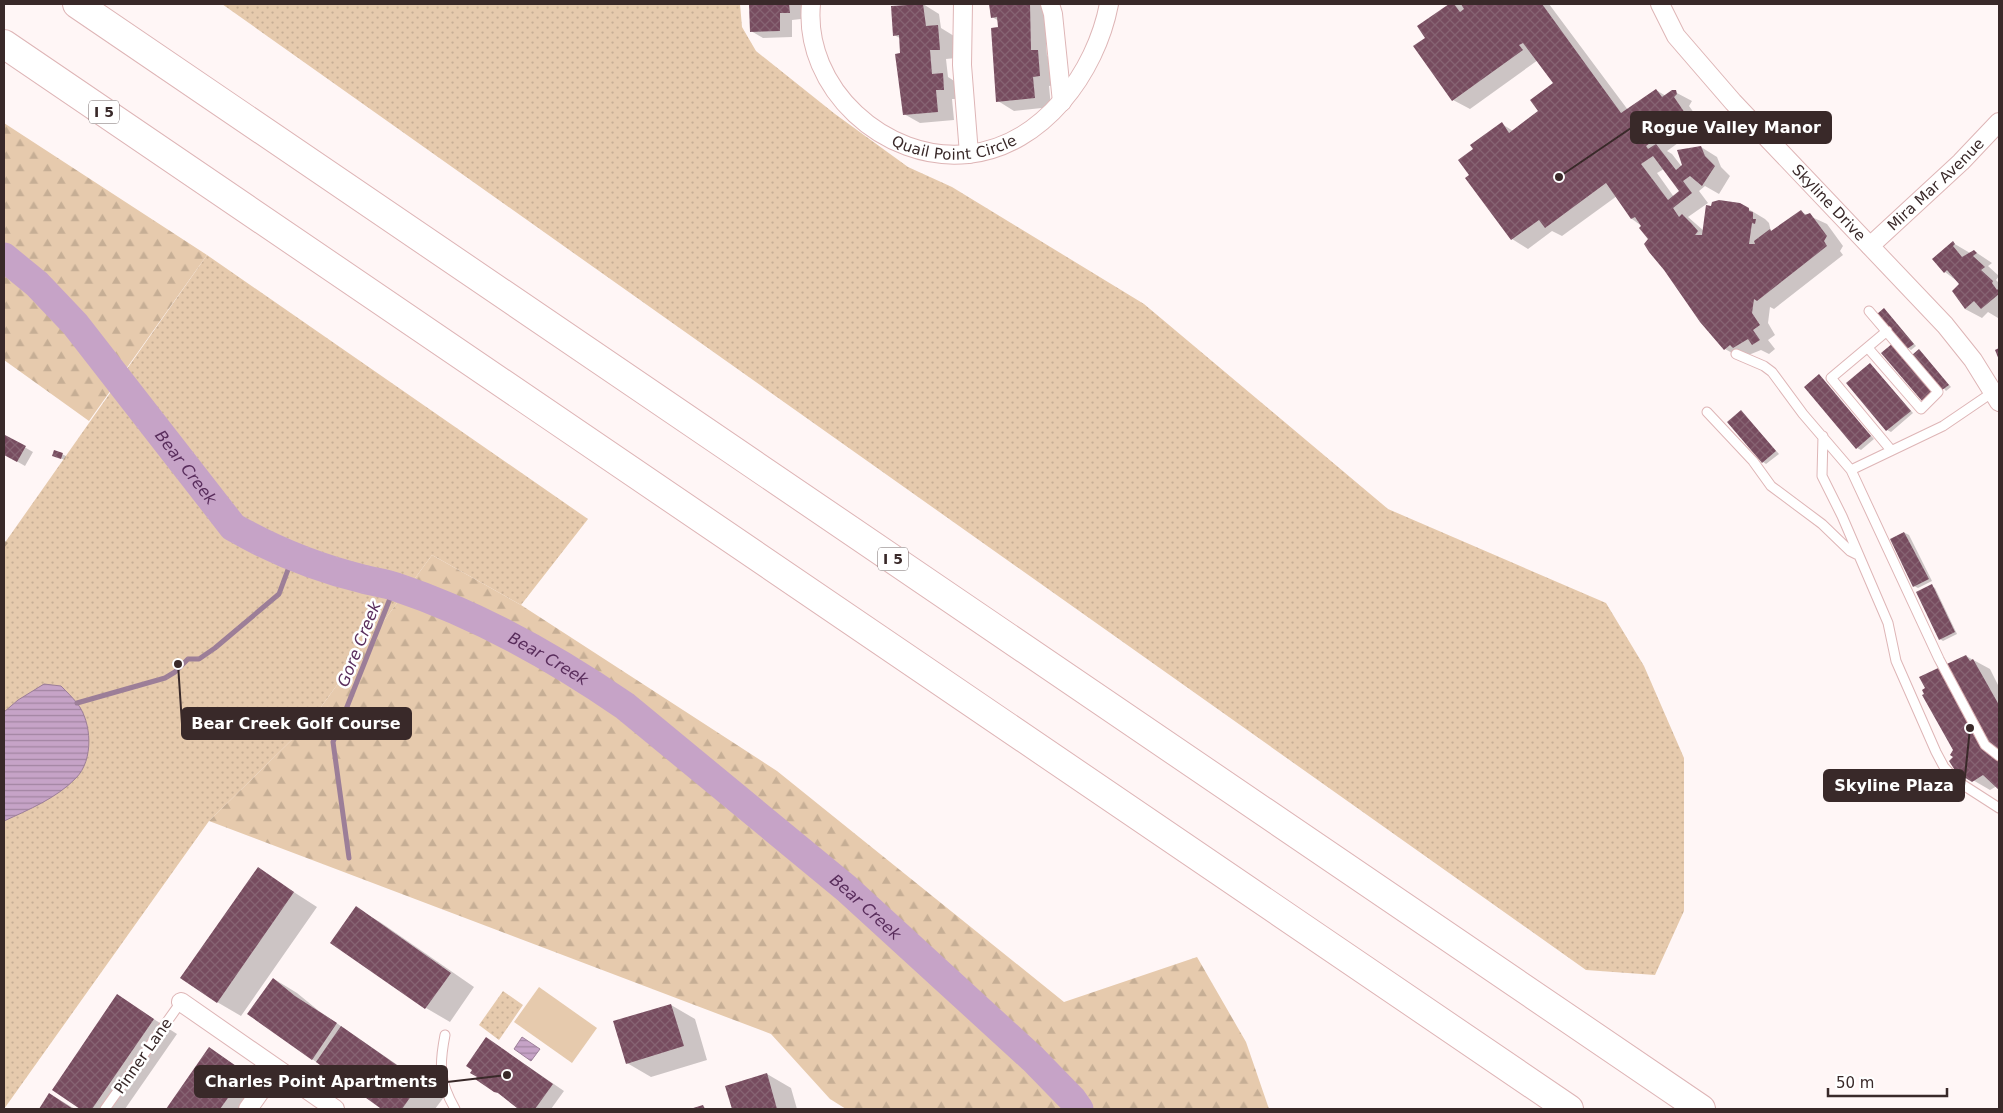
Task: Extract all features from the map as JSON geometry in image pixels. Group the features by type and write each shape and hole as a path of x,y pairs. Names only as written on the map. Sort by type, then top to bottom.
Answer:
{"highway":[{"name":"I 5","path":"80,5 1701,1109"},
{"name":"I 5","path":"4,44 424,328 1569,1109"},
{"path":"4,64 203,180"}],"street":[{"name":"Quail Point Circle","path":"811,4 811,28 820,63 840,98 862,120 886,137 903,144 938,153 969,154 992,148 1027,131 1062,102 1079,80 1094,53 1105,25 1109,4"},
{"path":"963,4 962,66 969,154"},
{"path":"1050,4 1053,14 1062,102"},
{"name":"Skyline Drive","path":"1660,4 1676,36 1733,102 1945,325 1973,360 1996,397"},
{"name":"Mira Mar Avenue","path":"1870,246 1960,162 1999,122"},
{"path":"181,1002 335,1109"},
{"path":"248,1109 276,1069"}],"lane":[{"path":"1868,348 1921,409 1938,392 1869,311"},
{"path":"1887,331 1831,378 1892,450"},
{"path":"1736,354 1764,366 1772,372 1785,386 1803,414 1852,470 1939,659 1986,744 1999,756"},
{"path":"1852,470 1943,426 1996,397"},
{"path":"1707,412 1752,461 1771,486 1822,524 1850,551 1858,555"},
{"path":"1823,436 1822,476 1888,623 1896,661 1936,752 1944,767 1957,781 1999,808"},
{"name":"Pinner Lane","path":"105,1109 181,1002"},
{"path":"445,1035 440,1061 441,1076 446,1094 455,1109"}],"green space":[{"path":"222,4 740,4 742,27 756,51 835,114 908,167 952,187 1144,304 1388,509 1606,603 1644,666 1684,758 1684,911 1655,975 1586,970"},
{"path":"4,123 207,255 89,421 4,360"},
{"path":"207,255 588,519 521,605 432,555 310,722 209,821 4,1109 4,544"},
{"path":"432,555 521,605 777,771 1064,1002 1197,957 1246,1042 1269,1109 846,1109 830,1099 771,1034 209,821 310,722"},
{"path":"539,987 597,1028 572,1063 514,1022"},
{"path":"503,991 523,1005 499,1040 479,1025"}],"shaded area":[{"path":"44,684 61,686 82,711 86,720 89,741 86,761 76,778 60,792 4,821 4,712 18,700"},
{"path":"522,1037 540,1049 531,1061 514,1049"}],"building":[{"path":"749,4 789,4 790,13 780,13 780,31 750,32"},
{"path":"923,4 926,26 938,25 940,50 930,50 932,74 943,73 944,90 936,90 938,112 903,115 895,54 900,53 899,35 893,36 891,6"},
{"path":"989,4 1030,4 1031,50 1038,50 1040,76 1033,77 1035,98 996,102 991,28 998,27 997,17 991,18"},
{"path":"1449,4 1454,4 1460,12 1464,9 1461,4 1542,4 1621,113 1656,89 1662,97 1672,90 1676,90 1677,94 1674,97 1687,116 1646,146 1648,149 1656,144 1676,170 1682,165 1677,150 1701,146 1705,156 1715,166 1702,186 1690,176 1683,181 1692,193 1673,208 1679,217 1682,214 1698,231 1695,235 1702,235 1706,205 1711,206 1712,202 1719,200 1740,203 1753,212 1753,219 1756,219 1755,224 1752,223 1749,244 1755,244 1754,241 1770,229 1771,231 1801,210 1805,215 1810,213 1827,236 1824,241 1827,246 1757,301 1754,299 1752,313 1760,325 1753,330 1760,340 1752,345 1748,339 1733,348 1730,345 1724,350 1700,322 1664,270 1649,252 1644,244 1648,239 1639,228 1641,226 1635,217 1631,219 1606,183 1545,228 1539,220 1511,240 1465,178 1469,175 1458,160 1473,149 1470,145 1502,122 1509,133 1538,111 1530,100 1553,83 1523,43 1519,45 1523,50 1452,101 1413,46 1425,38 1417,26","holes":["1653,156 1679,191 1668,200 1641,164"]},
{"path":"1953,241 1955,244 1953,246 1962,257 1974,250 1977,253 1973,256 1985,267 1981,270 1993,281 1992,283 1997,290 1999,288 1999,294 1981,309 1974,301 1965,309 1952,291 1959,284 1947,270 1944,273 1932,259"},
{"path":"1884,308 1914,344 1907,349 1877,314"},
{"path":"1893,343 1934,391 1922,401 1881,353"},
{"path":"1999,348 1999,360 1995,350"},
{"path":"1919,349 1949,385 1942,390 1912,355"},
{"path":"1870,363 1911,411 1886,431 1846,383"},
{"path":"1819,374 1871,436 1856,449 1804,387"},
{"path":"1741,410 1776,451 1762,463 1727,422"},
{"path":"5,435 26,446 17,462 4,455"},
{"path":"54,450 63,453 61,459 52,456"},
{"path":"1904,532 1929,579 1913,587 1890,539"},
{"path":"1932,584 1955,632 1939,640 1916,592"},
{"path":"1966,655 1970,661 1973,659 1999,705 1999,790 1983,775 1972,782 1956,772 1949,761 1953,757 1950,755 1953,750 1922,695 1924,694 1922,690 1925,688 1919,677"},
{"path":"258,867 294,892 217,1003 180,978"},
{"path":"356,906 451,973 425,1009 330,943"},
{"path":"273,978 295,996 337,1023 312,1060 247,1014"},
{"path":"117,994 154,1019 92,1109 80,1109 52,1090"},
{"path":"671,1004 684,1046 626,1064 613,1021"},
{"path":"341,1026 421,1082 402,1109 380,1108 316,1062"},
{"path":"486,1037 553,1084 535,1109 517,1108 498,1093 475,1079 477,1077 470,1073 472,1070 466,1066"},
{"path":"209,1047 246,1073 220,1109 166,1109"},
{"path":"767,1073 777,1109 732,1109 725,1086"},
{"path":"49,1093 73,1109 39,1109"},
{"path":"703,1105 705,1109 690,1109"}],"waterway":[{"name":"Bear Creek","path":"4,257 37,284 75,324 233,527 280,551 313,564 346,575 392,586 456,610 543,654 625,706 847,889 1033,1059 1072,1099 1079,1109"},
{"path":"77,703 165,678 175,672 188,659 199,659 215,648 279,594 293,556"},
{"name":"Gore Creek","path":"349,858 333,742 395,586"}],"place":[{"name":"Rogue Valley Manor","path":"1559,177"},
{"name":"Bear Creek Golf Course","path":"178,664"},
{"name":"Skyline Plaza","path":"1970,728"},
{"name":"Charles Point Apartments","path":"507,1075"}]}
